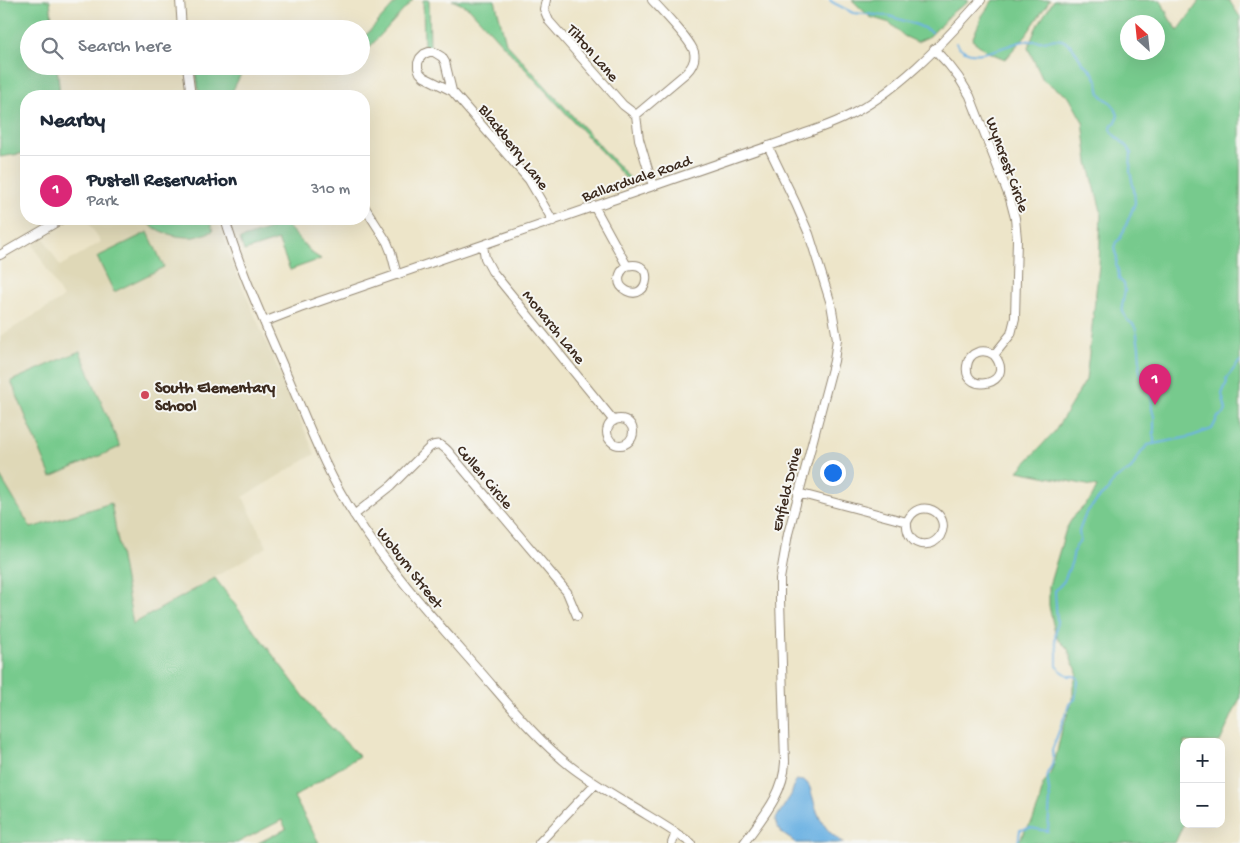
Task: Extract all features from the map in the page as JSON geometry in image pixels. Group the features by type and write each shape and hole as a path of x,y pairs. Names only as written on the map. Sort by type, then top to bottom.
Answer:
{"street":[{"path":"180,0 181,20"},
{"name":"Tilton Lane","path":"546,0 544,9 549,21 623,105 636,115"},
{"path":"652,0 689,42 694,51 694,61 686,73 636,115 639,139 653,186"},
{"name":"Ballardvale Road","path":"264,322 842,119 860,109 906,77 981,0"},
{"name":"Wyncrest Circle","path":"934,49 959,78 970,96 1010,199 1015,218 1017,239 1015,318 1012,334 994,355"},
{"name":"Blackberry Lane","path":"452,90 442,57 434,52 424,54 418,62 420,73 424,77 452,90 529,180 553,221"},
{"path":"188,75 191,90"},
{"name":"Enfield Drive","path":"744,843 775,800 784,772 780,585 784,554 798,493 834,361 837,339 831,304 809,234 768,146"},
{"path":"594,206 628,266"},
{"path":"370,216 391,252 397,275"},
{"path":"0,255 52,225"},
{"name":"Woburn Street","path":"227,225 232,244 264,322 328,467 354,515 372,540 421,604 522,719 556,754 595,784 691,843"},
{"name":"Monarch Lane","path":"483,245 485,258 492,271 614,421"},
{"path":"984,351 994,355 1000,364 1000,370 995,379 991,382 980,384 971,379 966,369 967,363 973,354 984,351"},
{"name":"Cullen Circle","path":"354,515 391,486 430,447 436,444 441,445 567,592 578,616"},
{"path":"798,493 907,522"},
{"path":"925,508 931,509 940,517 943,528 938,539 927,544 921,544 911,539 906,528 907,522 913,512 925,508"},
{"path":"539,843 595,784"},
{"path":"672,843 676,833"}],"shaded area":[{"name":"South Elementary School","path":"90,225 220,225 232,263 315,454 243,497 267,547 133,624 111,504 31,529 0,476 0,336 63,298 33,245 44,238 60,266 101,242"}],"green space":[{"path":"0,0 50,0 52,20 20,20 20,75 58,75 59,90 20,90 20,154 0,157"},
{"path":"398,0 413,0 370,47 370,31"},
{"path":"423,0 429,0 430,47 424,49"},
{"path":"452,0 495,0 506,43 635,184 632,185 469,8"},
{"path":"852,0 968,0 967,3 954,11 930,36 917,42 904,36 890,23 870,17"},
{"path":"993,0 1050,0 1026,35 1005,59 988,52 972,40 982,16"},
{"path":"1054,0 1161,0 1169,18 1178,31 1200,0 1229,0 1240,17 1240,698 1222,738 1180,738 1180,828 1182,828 1175,843 1017,843 1032,822 1039,804 1043,785 1055,761 1062,729 1073,700 1073,686 1077,674 1068,649 1055,633 1049,606 1049,586 1066,529 1073,517 1091,499 1097,487 1018,471 1055,431 1086,380 1099,265 1101,211 1088,162 1083,122 1069,97 1043,80 1028,48 1036,28"},
{"path":"196,75 240,75 233,90 198,90"},
{"path":"150,225 211,225 213,231 194,237 166,233"},
{"path":"272,225 286,225 312,253 321,259 290,270 278,240 244,251 240,239 273,228"},
{"path":"148,232 164,267 114,292 97,257"},
{"path":"80,351 120,447 51,477 11,381"},
{"path":"0,476 31,528 111,503 133,624 215,578 315,711 359,756 294,797 319,843 258,843 286,829 282,820 237,843 0,843"}],"water":[{"path":"796,780 805,781 810,788 817,812 824,824 832,834 844,843 796,843 783,834 775,820 791,795"}],"waterway":[{"path":"830,0 853,13 889,16 932,32"},
{"path":"956,43 962,50 979,54 1024,41 1063,40 1072,46 1082,62 1092,72 1097,80 1099,92 1116,109 1118,115 1111,129 1114,135 1131,152 1130,171 1135,203 1122,235 1114,248 1119,279 1124,284 1125,290 1122,306 1123,312 1127,320 1136,329 1140,372 1152,400 1154,444"},
{"path":"1018,843 1020,830 1030,828 1048,831 1050,799 1047,774 1052,765 1052,750 1069,704 1075,699 1078,682 1078,678 1069,676 1057,666 1055,591 1064,581 1072,561 1074,550 1080,540 1079,531 1086,513 1107,491 1115,479 1131,469 1148,445 1189,437 1212,429 1218,417 1224,414 1226,410 1222,394 1227,382 1226,379 1240,361"}],"place":[{"name":"South Elementary School","path":"145,395"},
{"name":"Pustell Reservation","path":"1155,405"}]}
